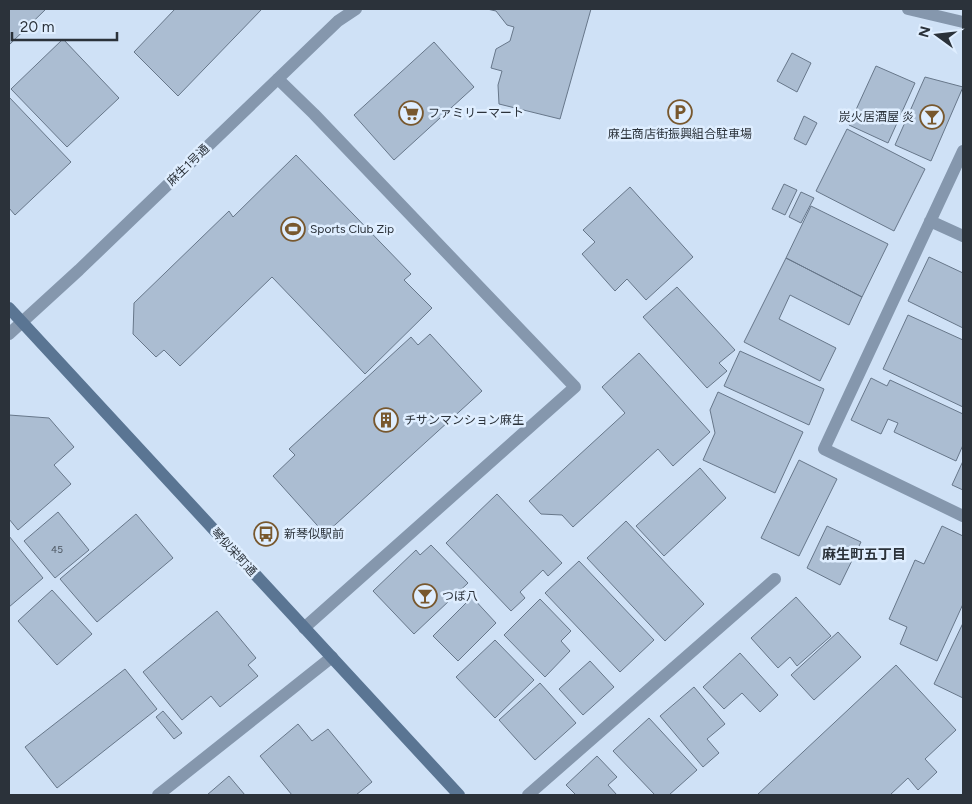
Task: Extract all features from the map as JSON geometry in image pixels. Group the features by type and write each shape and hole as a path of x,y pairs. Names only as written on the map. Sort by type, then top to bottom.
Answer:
{"main road":[{"name":"琴似栄町通","path":"9,308 460,795"}],"street":[{"name":"麻生1号通","path":"9,334 338,22 356,9"},
{"path":"908,9 963,22"},
{"path":"278,79 576,386 304,628"},
{"path":"963,151 824,449 963,516"},
{"path":"930,221 963,236"},
{"path":"528,795 775,579"},
{"path":"158,795 332,658"}],"building":[{"path":"9,9 46,9 9,45"},
{"path":"175,9 262,9 178,96 134,52"},
{"path":"487,9 591,9 560,119 499,104 498,85 502,71 491,68 496,49 510,41 514,27 507,25 496,11"},
{"path":"63,39 119,98 67,147 11,89"},
{"path":"434,42 474,87 394,160 354,115"},
{"path":"792,53 811,63 797,92 777,81"},
{"path":"876,66 915,83 888,143 849,125"},
{"path":"925,77 963,87 931,161 895,145"},
{"path":"9,97 71,162 15,215 9,208"},
{"path":"804,116 817,123 806,145 794,139"},
{"path":"847,129 925,169 894,231 816,191"},
{"path":"296,155 411,274 404,280 432,308 365,374 272,277 180,366 164,350 156,357 133,334 134,303 229,211 233,217"},
{"path":"784,184 797,190 785,215 772,209"},
{"path":"630,187 693,257 646,300 627,279 615,291 582,254 595,242 583,230"},
{"path":"801,192 814,198 801,223 789,217"},
{"path":"811,206 888,244 862,297 786,258"},
{"path":"929,257 963,273 963,328 908,301"},
{"path":"786,258 862,297 849,325 790,295 779,319 836,348 820,381 744,342"},
{"path":"677,287 735,350 719,363 727,371 707,388 643,317"},
{"path":"908,315 963,340 963,407 883,369"},
{"name":"チサンマンション麻生","path":"430,334 482,391 325,534 273,476 295,455 289,449 411,337 418,345"},
{"path":"740,351 824,389 809,425 724,386"},
{"path":"639,353 710,432 673,466 658,449 573,527 562,515 541,514 529,501 625,413 602,387"},
{"path":"871,378 887,386 890,380 963,414 963,445 956,461 894,432 898,423 888,419 881,434 851,420"},
{"path":"718,392 803,432 775,493 703,460 715,433 710,410"},
{"path":"9,415 49,418 74,447 54,465 71,484 18,530 9,519"},
{"path":"799,460 837,479 799,556 761,538"},
{"path":"963,461 963,490 952,485"},
{"path":"700,468 726,498 664,556 636,526"},
{"path":"497,494 562,563 548,576 543,570 520,592 525,598 511,611 446,543"},
{"path":"58,512 89,550 55,578 24,541"},
{"path":"136,514 173,558 97,622 60,579"},
{"path":"626,521 704,604 665,641 587,558"},
{"path":"827,526 861,542 840,585 807,568"},
{"path":"942,526 963,536 963,604 937,661 900,644 907,627 889,619 915,560 924,564"},
{"path":"9,536 43,578 9,607"},
{"path":"431,545 468,583 414,634 373,591 416,550 420,555"},
{"path":"579,561 654,640 620,672 545,593"},
{"path":"52,590 92,634 57,665 18,621"},
{"path":"472,597 496,623 458,661 433,636"},
{"path":"796,597 831,636 797,666 790,657 778,668 751,638"},
{"path":"540,599 571,631 561,641 570,651 545,677 504,635"},
{"path":"217,611 256,658 248,665 258,676 220,707 211,696 182,720 143,672"},
{"path":"963,623 963,698 934,684"},
{"path":"838,632 861,657 814,700 791,675"},
{"path":"495,640 534,680 495,718 456,677"},
{"path":"740,653 778,695 760,712 742,693 724,709 703,687"},
{"path":"590,661 614,687 583,715 559,689"},
{"path":"896,665 956,730 925,759 937,772 918,790 908,778 890,795 757,795"},
{"path":"125,669 157,709 57,788 25,747"},
{"path":"540,683 576,723 535,760 499,720"},
{"path":"694,687 725,724 707,739 719,753 703,767 660,716"},
{"path":"163,711 182,733 174,739 156,717"},
{"path":"649,718 697,770 669,795 655,795 613,751"},
{"path":"298,724 312,741 328,729 372,782 356,795 292,795 260,756"},
{"path":"597,756 617,777 608,785 617,795 576,795 566,785"},
{"path":"229,776 245,795 207,795"}],"place":[{"name":"麻生商店街振興組合駐車場","path":"680,112"},
{"name":"ファミリーマート","path":"411,113"},
{"name":"炭火居酒屋 炎","path":"932,117"},
{"name":"Sports Club Zip","path":"293,229"},
{"name":"チサンマンション麻生","path":"386,420"},
{"name":"新琴似駅前","path":"266,534"},
{"name":"つぼ八","path":"425,596"}],"district":[{"name":"麻生町五丁目","path":"864,554"}]}
